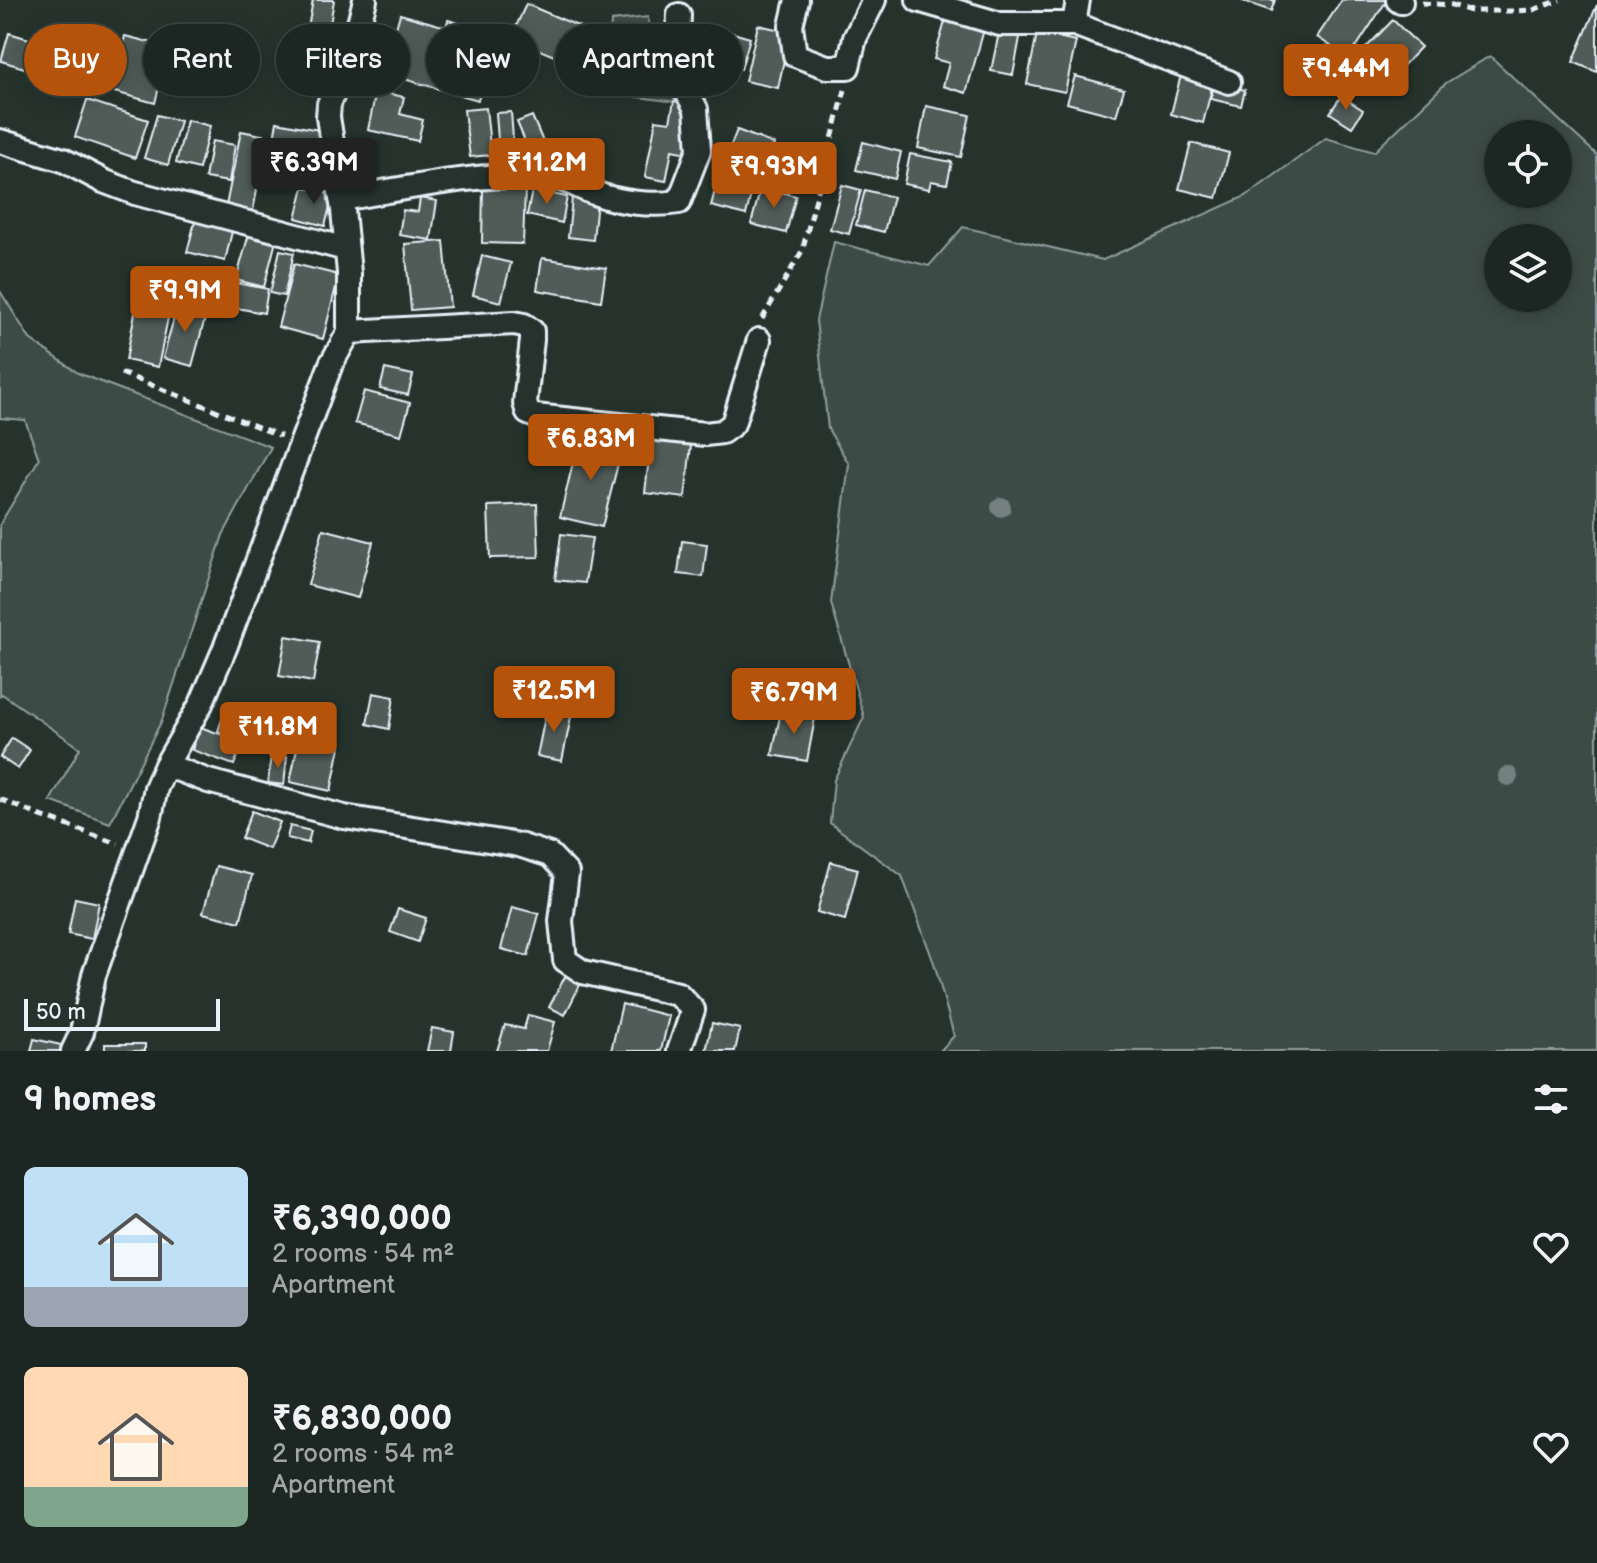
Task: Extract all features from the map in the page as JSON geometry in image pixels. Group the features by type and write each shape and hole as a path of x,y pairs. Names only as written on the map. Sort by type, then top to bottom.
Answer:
{"street":[{"path":"73,1051 82,1032 94,975 166,765 201,704 225,648 331,364 349,332 346,249 328,117 329,104 354,43 365,0"},
{"path":"797,0 791,26 795,55 827,67 848,67 855,38 874,0"},
{"path":"918,0 1000,24 1074,24 1229,82"},
{"path":"1074,24 1078,0"},
{"path":"341,199 431,184 513,176 558,178 597,194 654,205 679,202 699,150 696,109 677,73 679,15"},
{"path":"0,141 63,160 103,181 135,193 346,249"},
{"path":"349,332 524,325 532,331 525,403 528,413 705,434 722,432 733,424 759,340"},
{"path":"166,765 208,781 344,817 519,845 550,855 567,873 561,921 565,960 583,972 678,994 693,1010 679,1051"}],"path":[{"path":"1400,1 1452,5 1471,11 1513,11 1533,10 1560,0"},
{"path":"759,340 761,320 767,307 802,251 837,124 848,67"},
{"path":"121,373 300,444"},
{"path":"0,799 137,851"}],"shaded area":[{"path":"648,17 649,24 611,24 611,21"},
{"path":"1490,56 1559,120 1484,120 1484,208 1572,208 1572,132 1597,155 1597,1051 940,1051 954,1036 935,966 902,876 830,823 834,780 864,717 831,603 849,464 828,429 816,320 834,242 929,266 963,227 1103,260 1246,196 1326,138 1374,152 1446,83"},
{"path":"631,96 673,96 676,102"},
{"path":"0,291 30,339 78,373 271,447 223,535 162,720 110,823 50,801 80,748 2,694 0,696 0,524 39,459 25,420 0,418"}],"building":[{"path":"313,0 334,0 330,24 309,24"},
{"path":"1240,0 1275,0 1271,11"},
{"path":"1342,0 1387,0 1349,58 1317,37"},
{"path":"526,4 573,24 555,24 555,56 539,50 539,24 517,24"},
{"path":"1597,5 1597,72 1573,62"},
{"path":"400,14 435,24 426,24 426,85 410,81 410,24 397,24"},
{"path":"947,15 985,26 966,93 943,86 949,63 934,59"},
{"path":"1393,20 1421,47 1389,80 1361,53"},
{"path":"758,25 790,32 778,88 745,81"},
{"path":"1000,28 1021,32 1013,75 991,71"},
{"path":"9,33 24,37 24,68 1,61"},
{"path":"1037,33 1076,41 1065,92 1027,84"},
{"path":"127,36 143,40 143,96 157,96 155,103 127,95"},
{"path":"743,36 750,38 743,62"},
{"path":"1182,71 1214,80 1203,123 1171,114"},
{"path":"1075,76 1124,89 1116,116 1067,103"},
{"path":"1214,83 1245,90 1241,106 1211,99"},
{"path":"375,96 404,97 400,114 423,120 418,141 368,130"},
{"path":"1341,96 1363,110 1352,127 1330,113"},
{"path":"87,100 148,120 135,158 75,137"},
{"path":"674,101 698,106 688,153 672,150 666,181 645,177 656,120 670,122"},
{"path":"926,106 970,115 961,157 918,148"},
{"path":"486,108 491,155 470,157 464,110"},
{"path":"511,112 514,152 499,153 496,113"},
{"path":"157,115 180,121 168,165 144,158"},
{"path":"532,116 544,144 529,151 517,122"},
{"path":"187,120 210,126 199,169 176,163"},
{"path":"277,122 324,131 314,180 268,171"},
{"path":"737,130 774,144 760,179 723,165"},
{"path":"241,131 267,136 253,211 226,206"},
{"path":"212,141 235,145 229,182 205,178"},
{"path":"863,142 901,152 895,179 856,170"},
{"path":"1191,143 1229,153 1217,198 1179,189"},
{"path":"910,154 952,162 947,184 931,181 929,189 904,184"},
{"path":"719,174 754,182 746,215 711,206"},
{"path":"842,185 861,190 849,234 830,229"},
{"path":"304,187 333,195 325,226 296,218"},
{"path":"483,187 525,189 523,244 482,243"},
{"path":"761,187 796,196 786,233 751,224"},
{"path":"532,190 567,197 562,223 527,215"},
{"path":"865,190 893,197 884,232 856,225"},
{"path":"420,198 437,201 431,240 399,235 403,210 418,212"},
{"path":"572,198 597,201 593,240 568,237"},
{"path":"197,214 234,223 225,261 187,252"},
{"path":"249,234 276,241 264,287 236,280"},
{"path":"444,241 450,307 411,310 405,244"},
{"path":"280,250 294,253 284,296 270,293"},
{"path":"482,256 511,263 501,302 473,295"},
{"path":"542,258 606,268 601,301 537,290"},
{"path":"294,264 339,275 323,339 278,327"},
{"path":"220,280 268,289 264,313 215,304"},
{"path":"139,292 172,298 158,367 126,360"},
{"path":"178,303 207,311 192,366 163,358"},
{"path":"385,369 413,375 408,395 380,389"},
{"path":"364,391 410,403 401,435 355,423"},
{"path":"579,437 622,448 602,527 560,517"},
{"path":"651,440 691,445 685,498 645,493"},
{"path":"537,504 539,557 490,558 488,506"},
{"path":"323,529 373,542 358,598 308,585"},
{"path":"561,534 592,538 585,583 555,580"},
{"path":"682,541 707,544 703,577 678,574"},
{"path":"286,636 320,642 313,682 279,676"},
{"path":"373,693 394,697 389,729 367,724"},
{"path":"547,707 572,712 562,761 537,756"},
{"path":"226,708 256,718 248,741 218,731"},
{"path":"781,711 815,718 807,761 772,755"},
{"path":"200,727 243,742 234,765 192,750"},
{"path":"12,738 30,750 18,769 0,757"},
{"path":"299,739 340,747 331,791 290,782"},
{"path":"271,754 287,756 284,785 268,783"},
{"path":"252,811 280,822 269,849 241,838"},
{"path":"290,826 311,831 308,843 287,838"},
{"path":"831,862 858,869 845,920 817,912"},
{"path":"216,866 252,875 240,922 203,913"},
{"path":"75,898 99,903 92,939 68,934"},
{"path":"512,907 539,914 528,956 501,949"},
{"path":"398,909 426,918 418,942 390,932"},
{"path":"569,969 584,977 565,1015 549,1007"},
{"path":"622,1004 669,1016 661,1051 611,1051"},
{"path":"528,1015 555,1022 547,1051 497,1051 505,1025 524,1029"},
{"path":"712,1023 740,1029 735,1051 706,1051"},
{"path":"432,1028 454,1032 451,1051 427,1051"},
{"path":"34,1039 61,1045 60,1051 31,1051"},
{"path":"105,1044 145,1044 145,1051 105,1051"}]}
